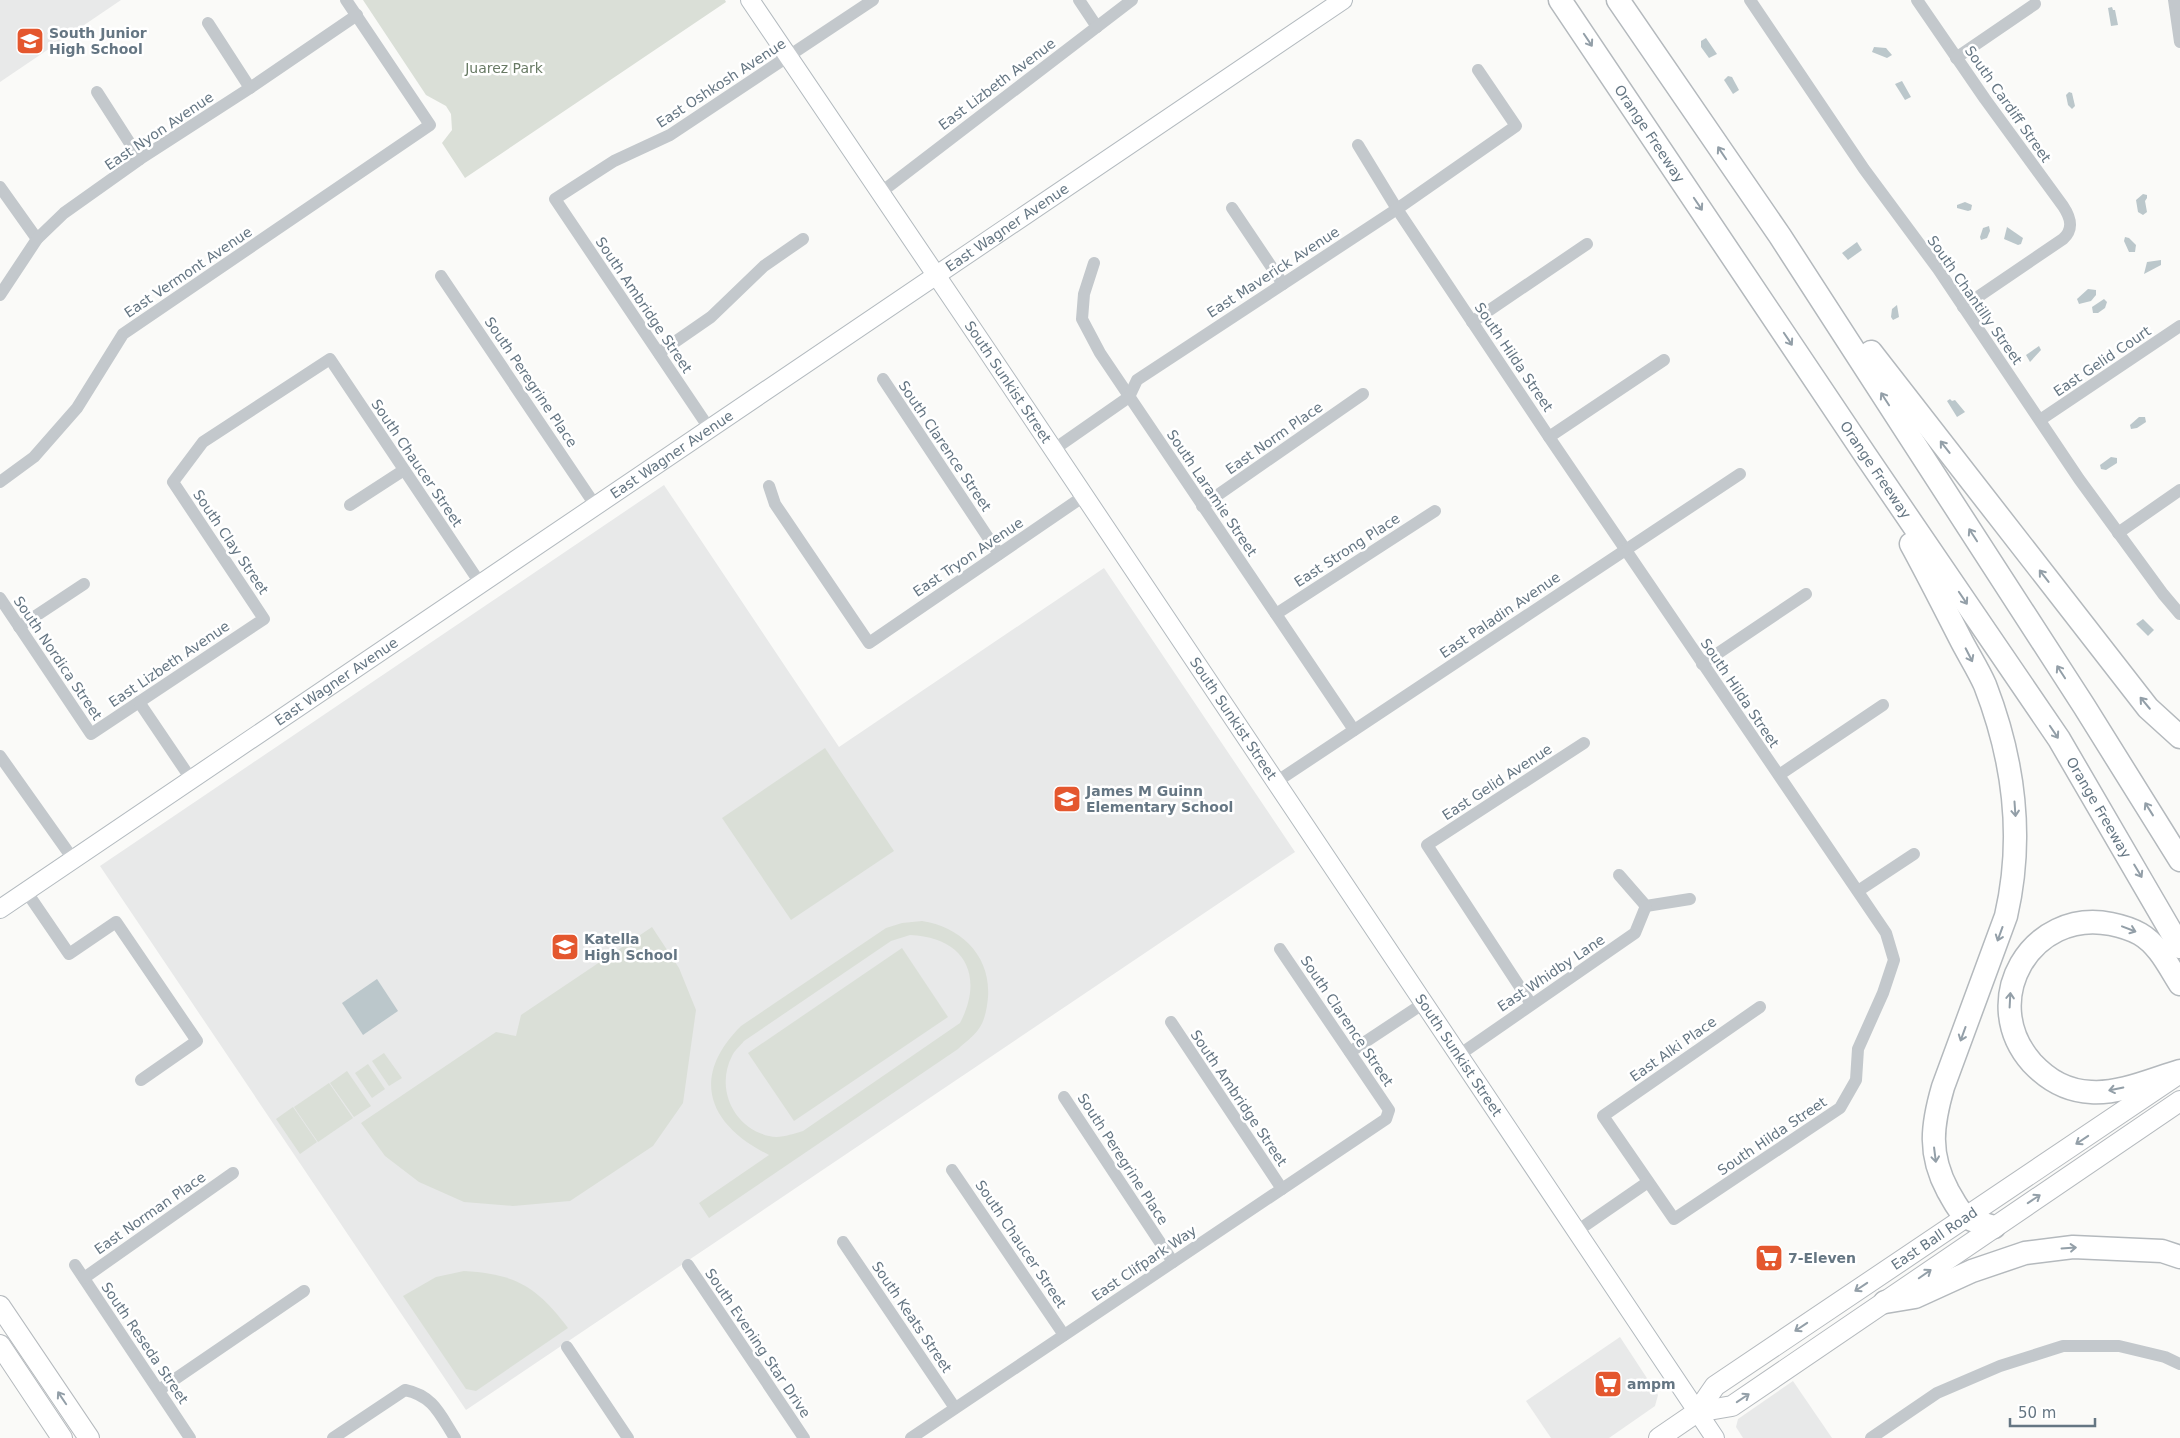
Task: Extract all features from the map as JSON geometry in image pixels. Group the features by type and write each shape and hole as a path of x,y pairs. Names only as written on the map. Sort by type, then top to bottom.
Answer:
{"highway":[{"name":"Orange Freeway","path":"1560,0 1866,456 2059,739 2180,947"},
{"path":"1618,0 1780,236 2178,856"},
{"path":"1780,236 2148,708 2180,737"},
{"path":"1866,456 1984,683 2000,729 2014,796 2017,835 2011,895 2006,916 1943,1087 1934,1125 1934,1157 1938,1172 1956,1206 1966,1217 1994,1227"},
{"path":"2180,984 2158,950 2141,934 2117,926 2084,922 2064,927 2050,934 2025,956 2010,993 2010,1025 2026,1056 2040,1071 2057,1084 2074,1090 2094,1092 2117,1089 2180,1072"},
{"path":"1885,1302 1915,1297 1972,1270 2026,1253 2073,1247 2162,1252 2180,1257"}],"main road":[{"name":"East Ball Road","path":"1659,1438 1698,1412 1715,1386 2180,1072"},
{"name":"East Ball Road","path":"1698,1412 1732,1406 2180,1101"},
{"path":"0,1306 89,1438"},
{"path":"0,1345 62,1438"}],"street":[{"path":"346,0 357,15"},
{"name":"South Sunkist Street","path":"750,0 936,274 1715,1438"},
{"name":"East Oshkosh Avenue","path":"555,199 614,161 670,135 873,0"},
{"path":"1079,0 1097,27"},
{"name":"East Lizbeth Avenue","path":"880,192 1132,0"},
{"name":"East Wagner Avenue","path":"1,905 26,891 1343,0"},
{"name":"South Chantilly Street","path":"1750,0 1864,169 1938,269 2118,533 2180,614"},
{"name":"South Cardiff Street","path":"1917,0 1956,58 2067,212 2071,227 2067,235 2058,243 1963,307"},
{"path":"2174,0 2180,42"},
{"path":"1956,58 2035,4"},
{"name":"East Nyon Avenue","path":"0,295 37,239 64,213 140,159 250,88 357,15"},
{"name":"East Vermont Avenue","path":"0,482 34,457 77,408 123,334 430,125 357,15"},
{"path":"208,23 250,88"},
{"name":"East Maverick Avenue","path":"1053,450 1129,397 1137,380 1397,209 1516,126 1478,70"},
{"path":"97,92 140,159"},
{"name":"South Hilda Street","path":"1358,145 1397,209 1549,437 1886,933 1894,960 1883,993 1858,1050 1856,1080 1840,1108 1674,1219 1648,1182"},
{"path":"0,187 37,239"},
{"name":"South Ambridge Street","path":"555,199 709,428"},
{"path":"1232,208 1282,284"},
{"path":"658,353 711,317 764,266 804,239"},
{"path":"1472,322 1587,244"},
{"name":"South Laramie Street","path":"1094,263 1084,294 1082,319 1100,353 1354,730"},
{"name":"South Peregrine Place","path":"441,276 595,505"},
{"name":"East Gelid Court","path":"2040,420 2180,326"},
{"name":"South Chaucer Street","path":"173,482 203,442 330,359 480,584"},
{"path":"1549,437 1664,360"},
{"name":"South Clarence Street","path":"882,379 999,554"},
{"name":"East Norm Place","path":"1202,506 1363,394"},
{"path":"350,505 404,470"},
{"name":"East Paladin Avenue","path":"1276,782 1740,474"},
{"name":"South Clay Street","path":"173,482 264,619"},
{"name":"East Tryon Avenue","path":"769,486 775,504 869,642 1084,496"},
{"path":"2118,533 2180,490"},
{"name":"East Strong Place","path":"1276,614 1435,511"},
{"path":"19,627 84,584"},
{"path":"1702,664 1806,594"},
{"name":"South Nordica Street","path":"0,598 91,734"},
{"name":"East Lizbeth Avenue","path":"91,734 264,619"},
{"path":"138,702 190,780"},
{"path":"1779,775 1883,705"},
{"name":"East Gelid Avenue","path":"1531,1004 1427,845 1584,743"},
{"path":"0,756 73,859"},
{"path":"1858,891 1914,854"},
{"path":"1619,875 1646,906 1690,899"},
{"path":"26,891 68,954 116,922 197,1041 141,1080"},
{"name":"East Whidby Lane","path":"1459,1055 1636,933 1646,906"},
{"name":"South Clarence Street","path":"1280,949 1389,1110"},
{"path":"1350,1052 1424,1003"},
{"name":"East Alki Place","path":"1648,1182 1603,1116 1760,1006"},
{"name":"South Ambridge Street","path":"1171,1022 1282,1189"},
{"name":"South Peregrine Place","path":"1064,1096 1173,1262"},
{"name":"East Clifpark Way","path":"911,1438 1386,1119 1389,1110"},
{"name":"South Chaucer Street","path":"952,1170 1064,1335"},
{"name":"East Norman Place","path":"84,1278 233,1173"},
{"path":"1577,1231 1648,1182"},
{"name":"South Keats Street","path":"843,1242 955,1408"},
{"name":"South Reseda Street","path":"75,1265 190,1438"},
{"name":"South Evening Star Drive","path":"688,1266 804,1438"},
{"path":"158,1390 304,1291"},
{"path":"1870,1438 1937,1393 2000,1366 2063,1346 2119,1346 2165,1357 2180,1364"},
{"path":"567,1347 628,1438"},
{"path":"333,1438 405,1390 419,1393 430,1399 455,1438"}],"shaded area":[{"name":"South Junior High School","path":"0,0 121,0 0,82"},
{"path":"2112,7 2115,10 2118,25 2111,26 2108,8"},
{"path":"1706,38 1717,54 1709,58 1701,47 1701,41"},
{"path":"1874,47 1886,48 1892,55 1887,58 1872,52"},
{"path":"1728,76 1732,77 1739,90 1733,94 1724,80"},
{"path":"1902,81 1911,97 1905,100 1895,84"},
{"path":"2069,92 2072,93 2075,106 2072,109 2068,105 2066,95"},
{"path":"2143,194 2147,195 2145,201 2147,212 2143,215 2138,212 2136,200"},
{"path":"1965,202 1972,205 1971,210 1957,208 1957,205"},
{"path":"1989,226 1990,231 1987,238 1981,240 1983,228"},
{"path":"2007,227 2023,238 2021,244 2018,245 2004,239"},
{"path":"2125,237 2129,238 2136,245 2135,252 2129,252 2124,241"},
{"path":"1857,242 1862,250 1848,260 1842,253"},
{"path":"2161,260 2161,265 2144,274 2147,262"},
{"path":"2088,289 2096,290 2096,295 2091,301 2079,304 2077,299"},
{"path":"2104,299 2107,302 2105,308 2098,313 2093,313 2092,307"},
{"path":"1897,305 1899,317 1893,320 1891,317 1892,309"},
{"path":"2039,346 2041,350 2030,362 2026,355"},
{"path":"1950,399 1952,401 1955,400 1965,412 1957,417 1947,401"},
{"path":"2139,417 2145,417 2146,422 2137,428 2131,429 2130,425"},
{"path":"2111,457 2117,458 2117,463 2106,470 2101,469 2100,465"},
{"name":"Katella High School","path":"664,485 839,747 1104,568 1295,852 466,1410 100,866"},
{"path":"2143,619 2154,630 2148,636 2136,624"},
{"path":"377,979 398,1011 363,1035 342,1003"},
{"path":"1620,1337 1658,1395 1655,1406 1609,1438 1551,1438 1526,1401"},
{"path":"1793,1381 1832,1438 1743,1438 1736,1427 1738,1419"}],"green space":[{"name":"Juarez Park","path":"363,0 725,0 726,2 465,178 442,143 452,130 451,114 446,106 426,95"},
{"path":"825,748 894,851 791,920 722,818"},
{"path":"922,921 936,924 961,937 971,946 979,957 988,982 987,1006 980,1026 974,1035 958,1049 709,1218 699,1203 769,1155 748,1143 732,1130 720,1115 713,1099 711,1082 715,1064 725,1045 741,1026 886,928 902,923","holes":["910,935 929,937 944,943 956,951 965,962 969,975 970,989 967,1006 960,1023 803,1131 786,1136 773,1137 757,1132 737,1116 727,1094 727,1069 732,1056 744,1041 891,941"]},
{"path":"652,927 679,968 696,1010 683,1103 653,1146 570,1201 513,1206 464,1202 419,1182 385,1156 361,1123 496,1032 516,1036 521,1015"},
{"path":"902,948 948,1017 794,1121 748,1053"},
{"path":"384,1053 402,1078 389,1086 372,1061"},
{"path":"368,1064 385,1089 372,1098 355,1073"},
{"path":"347,1071 371,1106 354,1117 330,1083"},
{"path":"329,1083 353,1118 318,1142 294,1107"},
{"path":"293,1107 317,1142 300,1154 276,1119"},
{"path":"464,1271 498,1275 524,1285 546,1302 568,1328 476,1391 466,1389 403,1296 436,1277"}],"place":[{"name":"South Junior High School","path":"30,41"},
{"name":"James M Guinn Elementary School","path":"1067,799"},
{"name":"Katella High School","path":"565,947"},
{"name":"7-Eleven","path":"1769,1258"},
{"name":"ampm","path":"1608,1384"}]}
